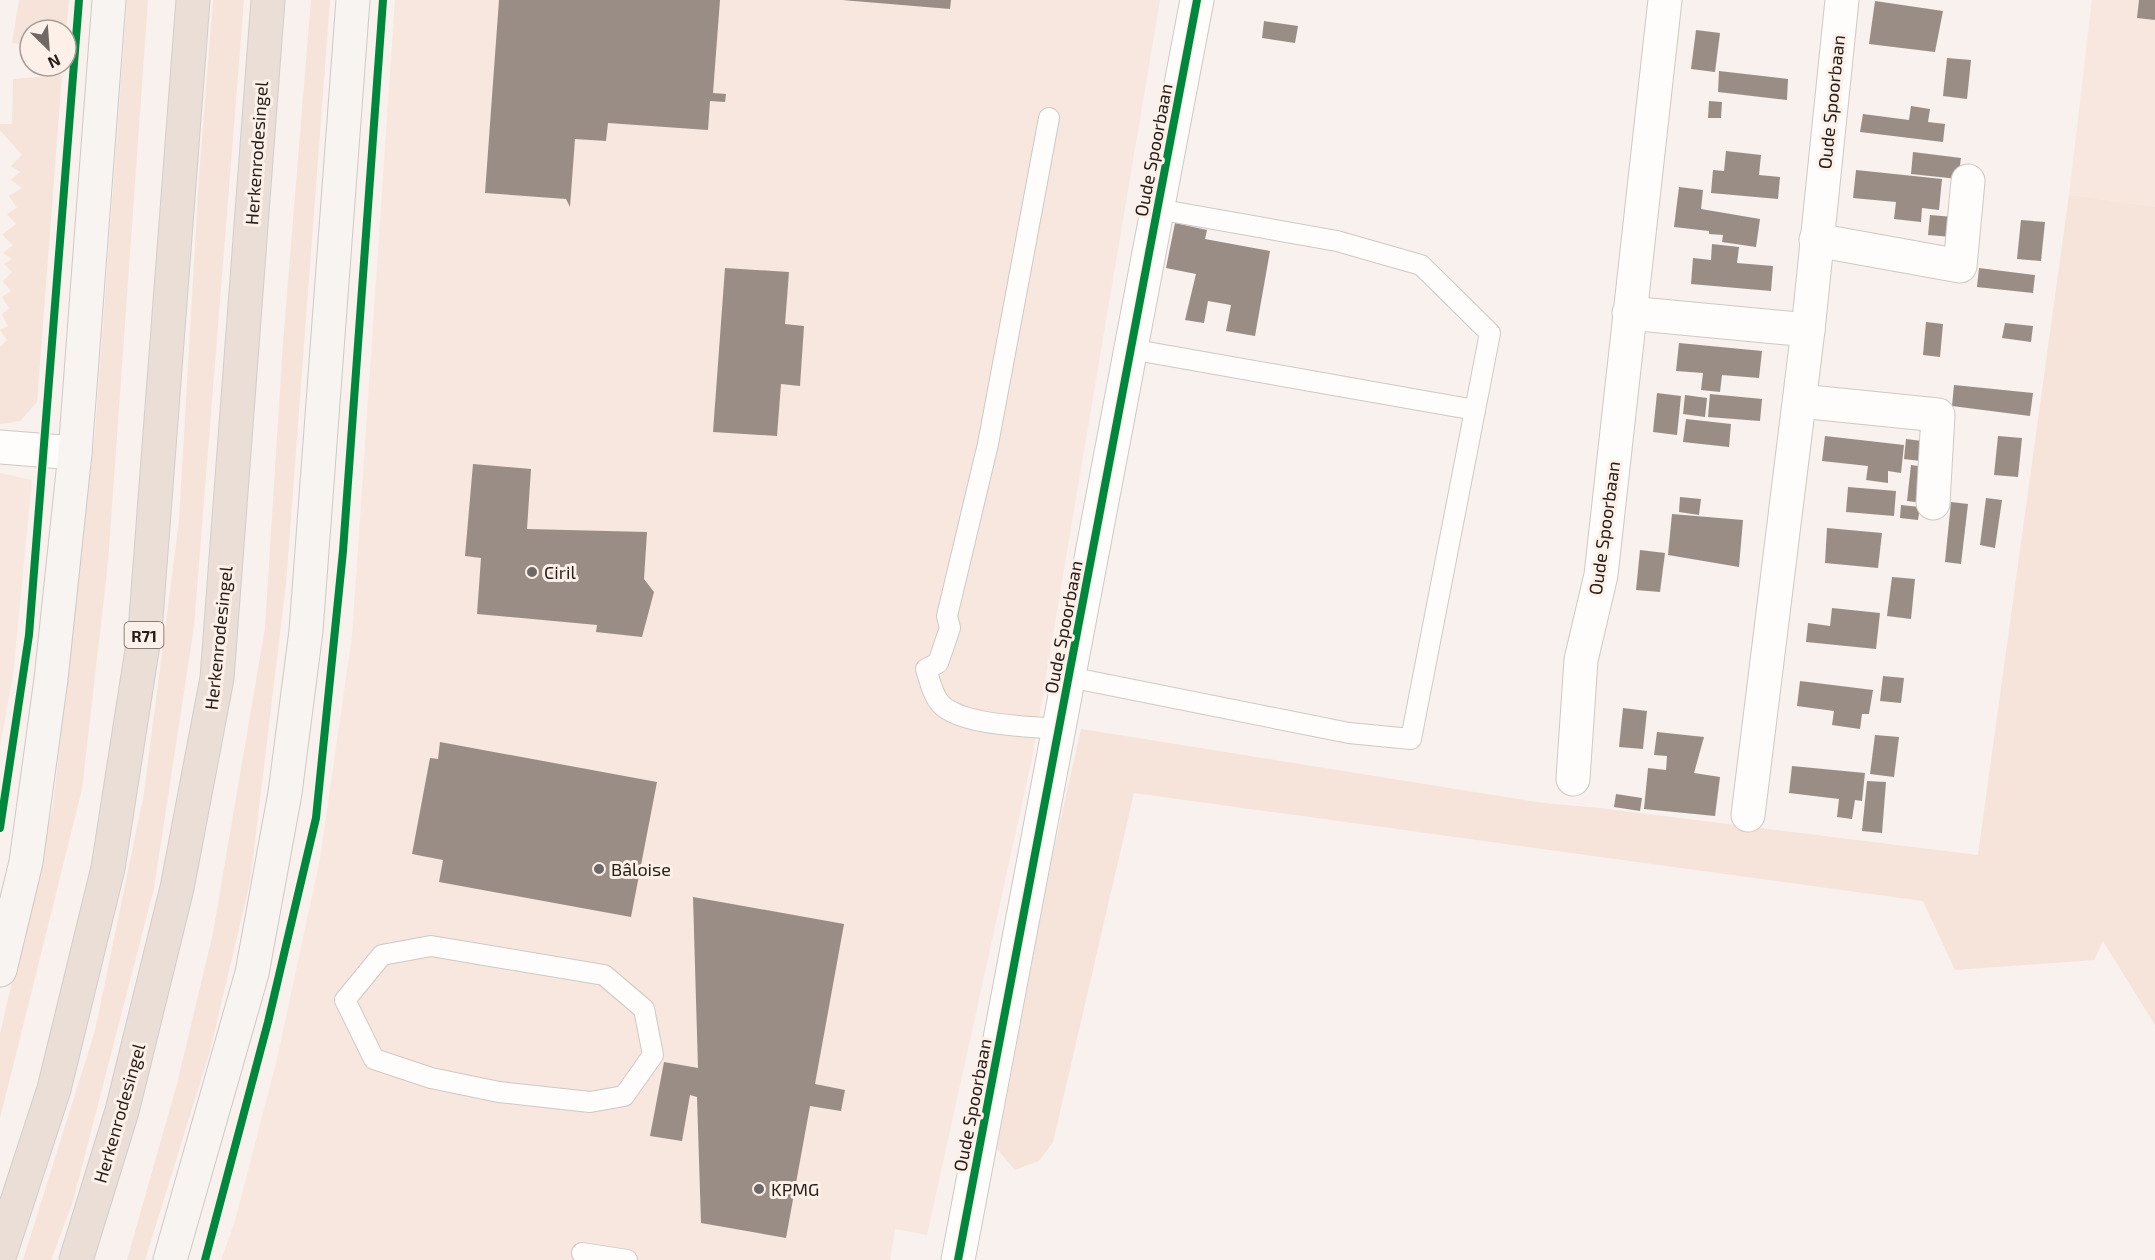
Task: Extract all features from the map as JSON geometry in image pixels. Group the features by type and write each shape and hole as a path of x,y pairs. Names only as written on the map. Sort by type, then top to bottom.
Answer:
{"highway":[{"name":"R71","path":"0,1254 54,1089 108,868 141,655 193,0"},
{"name":"Herkenrodesingel","path":"76,1260 122,1111 177,888 217,678 268,0"}],"street":[{"path":"0,970 27,850 51,679 75,453 109,0"},
{"path":"170,1260 252,973 285,793 306,631 354,0"},
{"name":"Oude Spoorbaan","path":"958,1260 1197,0"},
{"name":"Oude Spoorbaan","path":"1573,779 1581,660 1602,575 1665,0"},
{"name":"Oude Spoorbaan","path":"1748,815 1800,401 1842,0"},
{"path":"1816,240 1960,266 1968,181"},
{"path":"1629,313 1808,330"},
{"path":"1800,401 1938,415 1933,503"},
{"path":"0,447 75,453"}],"lane":[{"path":"1049,118 988,444 948,616 950,628 938,663 926,669 932,689 944,707 984,723 1059,729"},
{"path":"1069,677 1348,733 1411,739 1490,333 1421,265 1337,242 1157,209"},
{"path":"1131,349 1475,410"},
{"path":"431,946 604,975 644,1009 653,1055 624,1096 590,1102 499,1092 431,1078 374,1059 345,1000 382,955 431,946"},
{"path":"582,1253 627,1260"}],"shaded area":[{"path":"19,0 69,0 67,18 18,18 18,44 12,43"},
{"path":"127,0 148,0 108,562 82,789 0,1118 0,1034 53,805 95,432"},
{"path":"213,0 244,0 194,626 154,888 73,1201 51,1260 23,1260 95,1031 144,793 179,521 199,177"},
{"path":"311,0 330,0 286,584 250,882 210,1051 145,1260 127,1260 177,1084 213,933 265,628 283,343"},
{"path":"395,0 1160,0 1033,754 927,1235 895,1229 890,1260 221,1260 235,1221 277,1059 320,859 352,636"},
{"path":"2092,0 2155,0 2155,207 2069,195"},
{"path":"62,78 37,402 20,421 0,424 0,347 7,340 0,330 8,326 2,315 9,308 2,297 11,291 3,281 12,272 4,264 12,259 3,253 13,245 2,235 16,224 7,214 17,208 9,196 22,188 11,180 20,172 11,166 22,155 0,130 0,124 12,124 13,79"},
{"path":"2069,195 2155,207 2155,1025 2103,941 2094,960 1955,970 1923,901 1134,793 1053,1142 1039,1161 1015,1170 997,1149 1051,863 1081,729 1543,803 1978,855"},
{"path":"0,473 32,480 13,676 0,746"}],"building":[{"path":"499,0 720,0 713,93 726,94 725,102 710,101 708,130 608,123 606,141 575,139 570,207 566,199 485,193"},
{"path":"842,0 951,0 950,9"},
{"path":"2139,0 2155,0 2155,20 2137,18"},
{"path":"1875,1 1943,11 1935,52 1869,44"},
{"path":"1264,21 1298,26 1295,43 1262,38"},
{"path":"1696,30 1720,33 1715,72 1691,69"},
{"path":"1947,58 1971,60 1967,99 1943,96"},
{"path":"1719,71 1788,79 1787,100 1718,92"},
{"path":"1709,101 1722,102 1721,118 1708,118"},
{"path":"1911,106 1930,109 1928,122 1945,124 1943,142 1860,132 1863,114 1909,120"},
{"path":"1726,151 1761,155 1759,175 1780,177 1778,199 1711,193 1713,170 1724,171"},
{"path":"1913,152 1961,158 1958,179 1911,174"},
{"path":"1856,170 1942,179 1939,210 1922,208 1921,222 1894,219 1896,202 1853,198"},
{"path":"1679,187 1703,190 1701,209 1760,219 1756,247 1722,242 1723,235 1709,234 1709,231 1674,227"},
{"path":"1930,215 1954,217 1952,237 1928,235"},
{"path":"2021,220 2045,222 2041,261 2017,259"},
{"path":"1175,223 1207,230 1205,239 1270,251 1255,336 1226,331 1231,305 1208,301 1204,323 1185,320 1196,274 1166,268"},
{"path":"1712,244 1739,247 1737,263 1773,266 1771,291 1691,284 1693,258 1711,260"},
{"path":"725,268 789,272 785,324 804,326 800,386 781,384 777,436 713,432"},
{"path":"1979,268 2035,275 2033,293 1977,287"},
{"path":"1926,322 1943,324 1940,357 1923,355"},
{"path":"2005,323 2033,326 2031,342 2002,338"},
{"path":"1679,343 1762,351 1759,378 1722,375 1720,392 1701,390 1703,373 1676,371"},
{"path":"1954,385 2033,393 2030,416 1952,406"},
{"path":"1657,393 1681,396 1677,435 1653,432"},
{"path":"1710,394 1762,399 1760,421 1708,417"},
{"path":"1685,395 1707,398 1705,417 1683,414"},
{"path":"1686,419 1731,424 1729,447 1683,442"},
{"path":"1825,436 1904,445 1901,473 1888,471 1888,483 1866,480 1868,466 1822,461"},
{"path":"1998,436 2022,438 2018,477 1994,475"},
{"path":"1906,439 1930,442 1928,462 1904,459"},
{"path":"473,464 531,469 527,529 647,532 644,579 654,592 642,637 596,632 597,625 477,614 481,558 465,556"},
{"path":"1911,465 1926,467 1923,503 1907,501"},
{"path":"1848,487 1896,491 1894,516 1846,512"},
{"path":"1680,497 1701,499 1699,515 1679,512"},
{"path":"1986,498 2002,500 1995,548 1980,545"},
{"path":"1951,502 1968,504 1961,564 1945,562"},
{"path":"1901,505 1920,507 1918,520 1900,518"},
{"path":"1672,514 1743,520 1739,567 1668,555"},
{"path":"1827,528 1882,533 1878,568 1825,563"},
{"path":"1640,550 1665,553 1660,592 1636,590"},
{"path":"1892,577 1915,579 1911,619 1887,616"},
{"path":"1832,608 1880,613 1876,649 1806,642 1808,623 1830,626"},
{"path":"1883,676 1904,678 1901,703 1880,701"},
{"path":"1800,681 1873,690 1869,714 1862,714 1860,729 1832,725 1834,711 1797,706"},
{"path":"1623,708 1647,711 1643,749 1619,747"},
{"path":"1657,732 1704,737 1694,773 1720,777 1715,816 1644,809 1648,768 1666,770 1667,756 1654,755"},
{"path":"1875,735 1899,737 1894,777 1870,774"},
{"path":"440,742 657,782 631,917 439,882 443,860 412,854 430,758 438,759"},
{"path":"1792,766 1865,773 1862,801 1855,800 1852,819 1837,817 1839,799 1789,793"},
{"path":"1867,781 1886,782 1882,833 1862,831"},
{"path":"1616,794 1642,798 1640,811 1614,807"},
{"path":"693,897 844,924 815,1084 845,1090 841,1111 810,1106 786,1238 701,1223 697,1097 690,1095 682,1141 650,1136 664,1062 698,1068"}],"cycle path":[{"path":"0,828 29,635 79,0"},
{"path":"205,1260 268,1022 316,818 343,551 383,0"},
{"path":"958,1260 1197,0"}],"place":[{"name":"Ciril","path":"532,572"},
{"name":"Bâloise","path":"599,869"},
{"name":"KPMG","path":"759,1189"}]}
